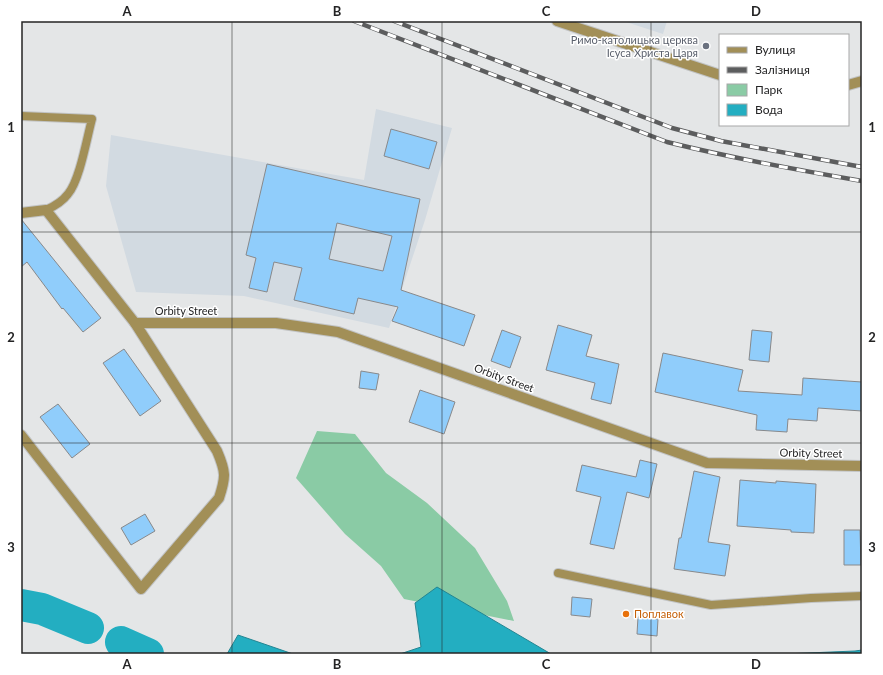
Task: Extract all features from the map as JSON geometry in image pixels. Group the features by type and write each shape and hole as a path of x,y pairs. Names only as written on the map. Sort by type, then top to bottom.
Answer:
{"street":[{"path":"558,21 719,75"},
{"path":"849,85 862,81"},
{"path":"21,213 46,210 135,324 217,451 224,467 225,481 219,498 141,588 21,434"},
{"name":"Orbity Street","path":"135,324 276,323 338,332 707,463 862,466"}],"lane":[{"path":"21,116 92,119 78,174 69,193 58,205 46,210"},
{"path":"558,573 711,605 862,596"}],"shaded area":[{"path":"623,21 667,21 663,34"},
{"path":"376,109 452,128 425,220 389,328 244,296 136,292 106,186 111,135 364,180"}],"green space":[{"path":"317,431 355,434 386,473 427,503 475,548 507,601 514,621 404,599 381,566 345,534 296,478"}],"water":[{"path":"437,587 551,654 400,654 421,647 415,603"},
{"path":"238,635 293,654 227,654"},
{"path":"862,650 862,654 784,654 855,651"}],"building":[{"path":"391,129 437,142 429,169 384,156"},
{"path":"267,164 420,199 401,290 475,315 464,346 392,321 398,307 358,298 354,314 294,300 302,268 274,262 267,292 249,288 256,258 246,255","holes":["337,223 392,236 383,271 329,259"]},
{"path":"21,219 101,318 83,332 63,308 62,309 27,262 21,267"},
{"path":"558,325 592,335 586,356 619,364 611,404 591,399 595,383 546,370"},
{"path":"502,330 521,337 510,368 491,361"},
{"path":"752,330 772,332 769,362 749,360"},
{"path":"124,349 161,401 140,416 103,363"},
{"path":"663,353 743,370 738,391 802,395 803,378 862,382 862,411 818,408 817,421 788,419 787,432 756,430 757,415 655,392"},
{"path":"361,371 379,374 376,390 359,388"},
{"path":"420,390 455,402 444,434 409,422"},
{"path":"58,404 90,444 72,458 40,417"},
{"path":"640,460 657,464 649,498 627,492 614,549 590,544 601,497 576,491 582,465 636,477"},
{"path":"694,471 720,477 708,542 730,545 725,576 674,569 679,538 681,538"},
{"path":"740,480 816,484 814,533 737,526"},
{"path":"145,514 155,531 131,545 121,528"},
{"path":"844,530 860,530 861,565 844,565"},
{"path":"572,597 592,599 590,617 571,615"},
{"path":"638,617 658,619 657,636 637,634"}],"waterway":[{"path":"21,605 42,609 88,628"},
{"path":"121,642 148,654"}],"railway":[{"path":"354,21 667,142 813,173 862,181"},
{"path":"394,21 672,128 721,141 862,167"}],"place":[{"name":"Римо-католицька церква Ісуса Христа Царя","path":"706,46"},
{"name":"Поплавок","path":"626,614"}]}
